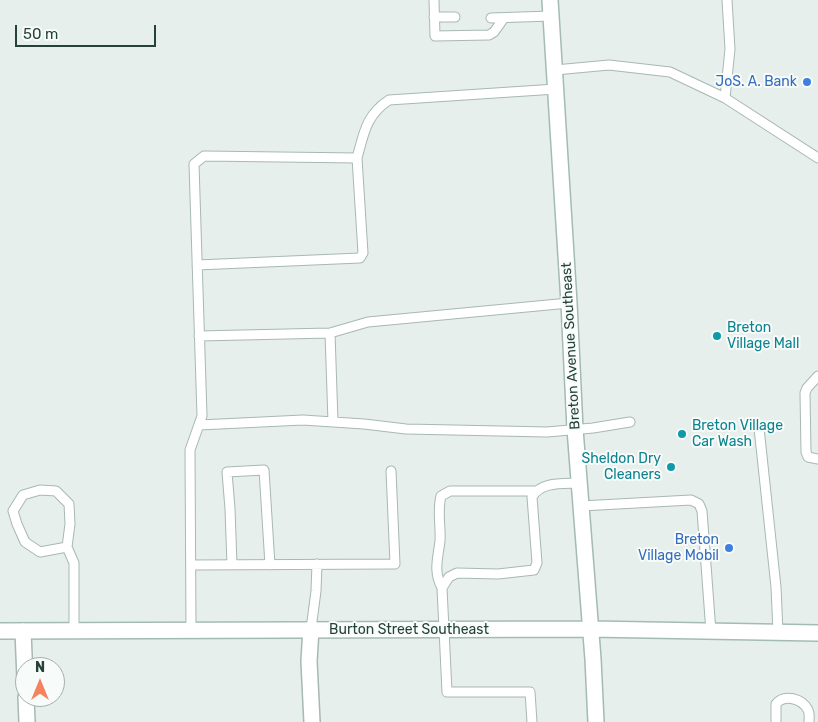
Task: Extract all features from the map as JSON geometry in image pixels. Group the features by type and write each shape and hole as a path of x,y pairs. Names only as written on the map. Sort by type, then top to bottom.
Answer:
{"main road":[{"name":"Breton Avenue Southeast","path":"550,0 575,429 591,629 596,722"},
{"name":"Burton Street Southeast","path":"0,631 591,629 818,633"},
{"path":"311,630 309,661 312,722"},
{"path":"23,631 24,657"},
{"path":"26,707 27,722"}],"lane":[{"path":"434,0 435,36 489,35 494,32 504,18"},
{"path":"725,98 730,50 727,0"},
{"path":"491,18 551,16"},
{"path":"434,17 456,17"},
{"path":"555,70 609,65 670,72 725,98 818,158"},
{"path":"197,265 360,258 363,253 357,158 368,122 378,107 389,100 556,89"},
{"path":"190,631 190,450 202,416 194,164 204,156 357,158"},
{"path":"199,336 330,333 368,322 569,302"},
{"path":"330,333 333,422"},
{"path":"818,376 805,393 806,452 808,457 818,458"},
{"path":"199,425 304,420 406,429 547,432 593,428 630,422"},
{"path":"760,428 762,463 776,587 778,632"},
{"path":"232,565 227,472 264,470 270,565"},
{"path":"190,565 395,564 391,471"},
{"path":"532,722 530,692 447,692 442,588 436,570 440,540 439,502 444,493 450,491 536,491 551,484 580,483"},
{"path":"67,548 40,552 25,542 13,511 23,495 40,490 56,492 69,504 70,524 67,548 74,562 74,631"},
{"path":"442,588 448,577 457,573 498,574 534,570 537,562 532,497 536,491"},
{"path":"581,506 691,500 699,504 702,511 712,632"},
{"path":"311,630 316,592 317,564"},
{"path":"776,722 776,704 782,699 787,698 803,704 809,713 809,722"}],"place":[{"name":"JoS. A. Bank","path":"807,82"},
{"name":"Breton Village Mall","path":"717,336"},
{"name":"Breton Village Car Wash","path":"682,434"},
{"name":"Sheldon Dry Cleaners","path":"671,467"},
{"name":"Breton Village Mobil","path":"729,548"}]}
